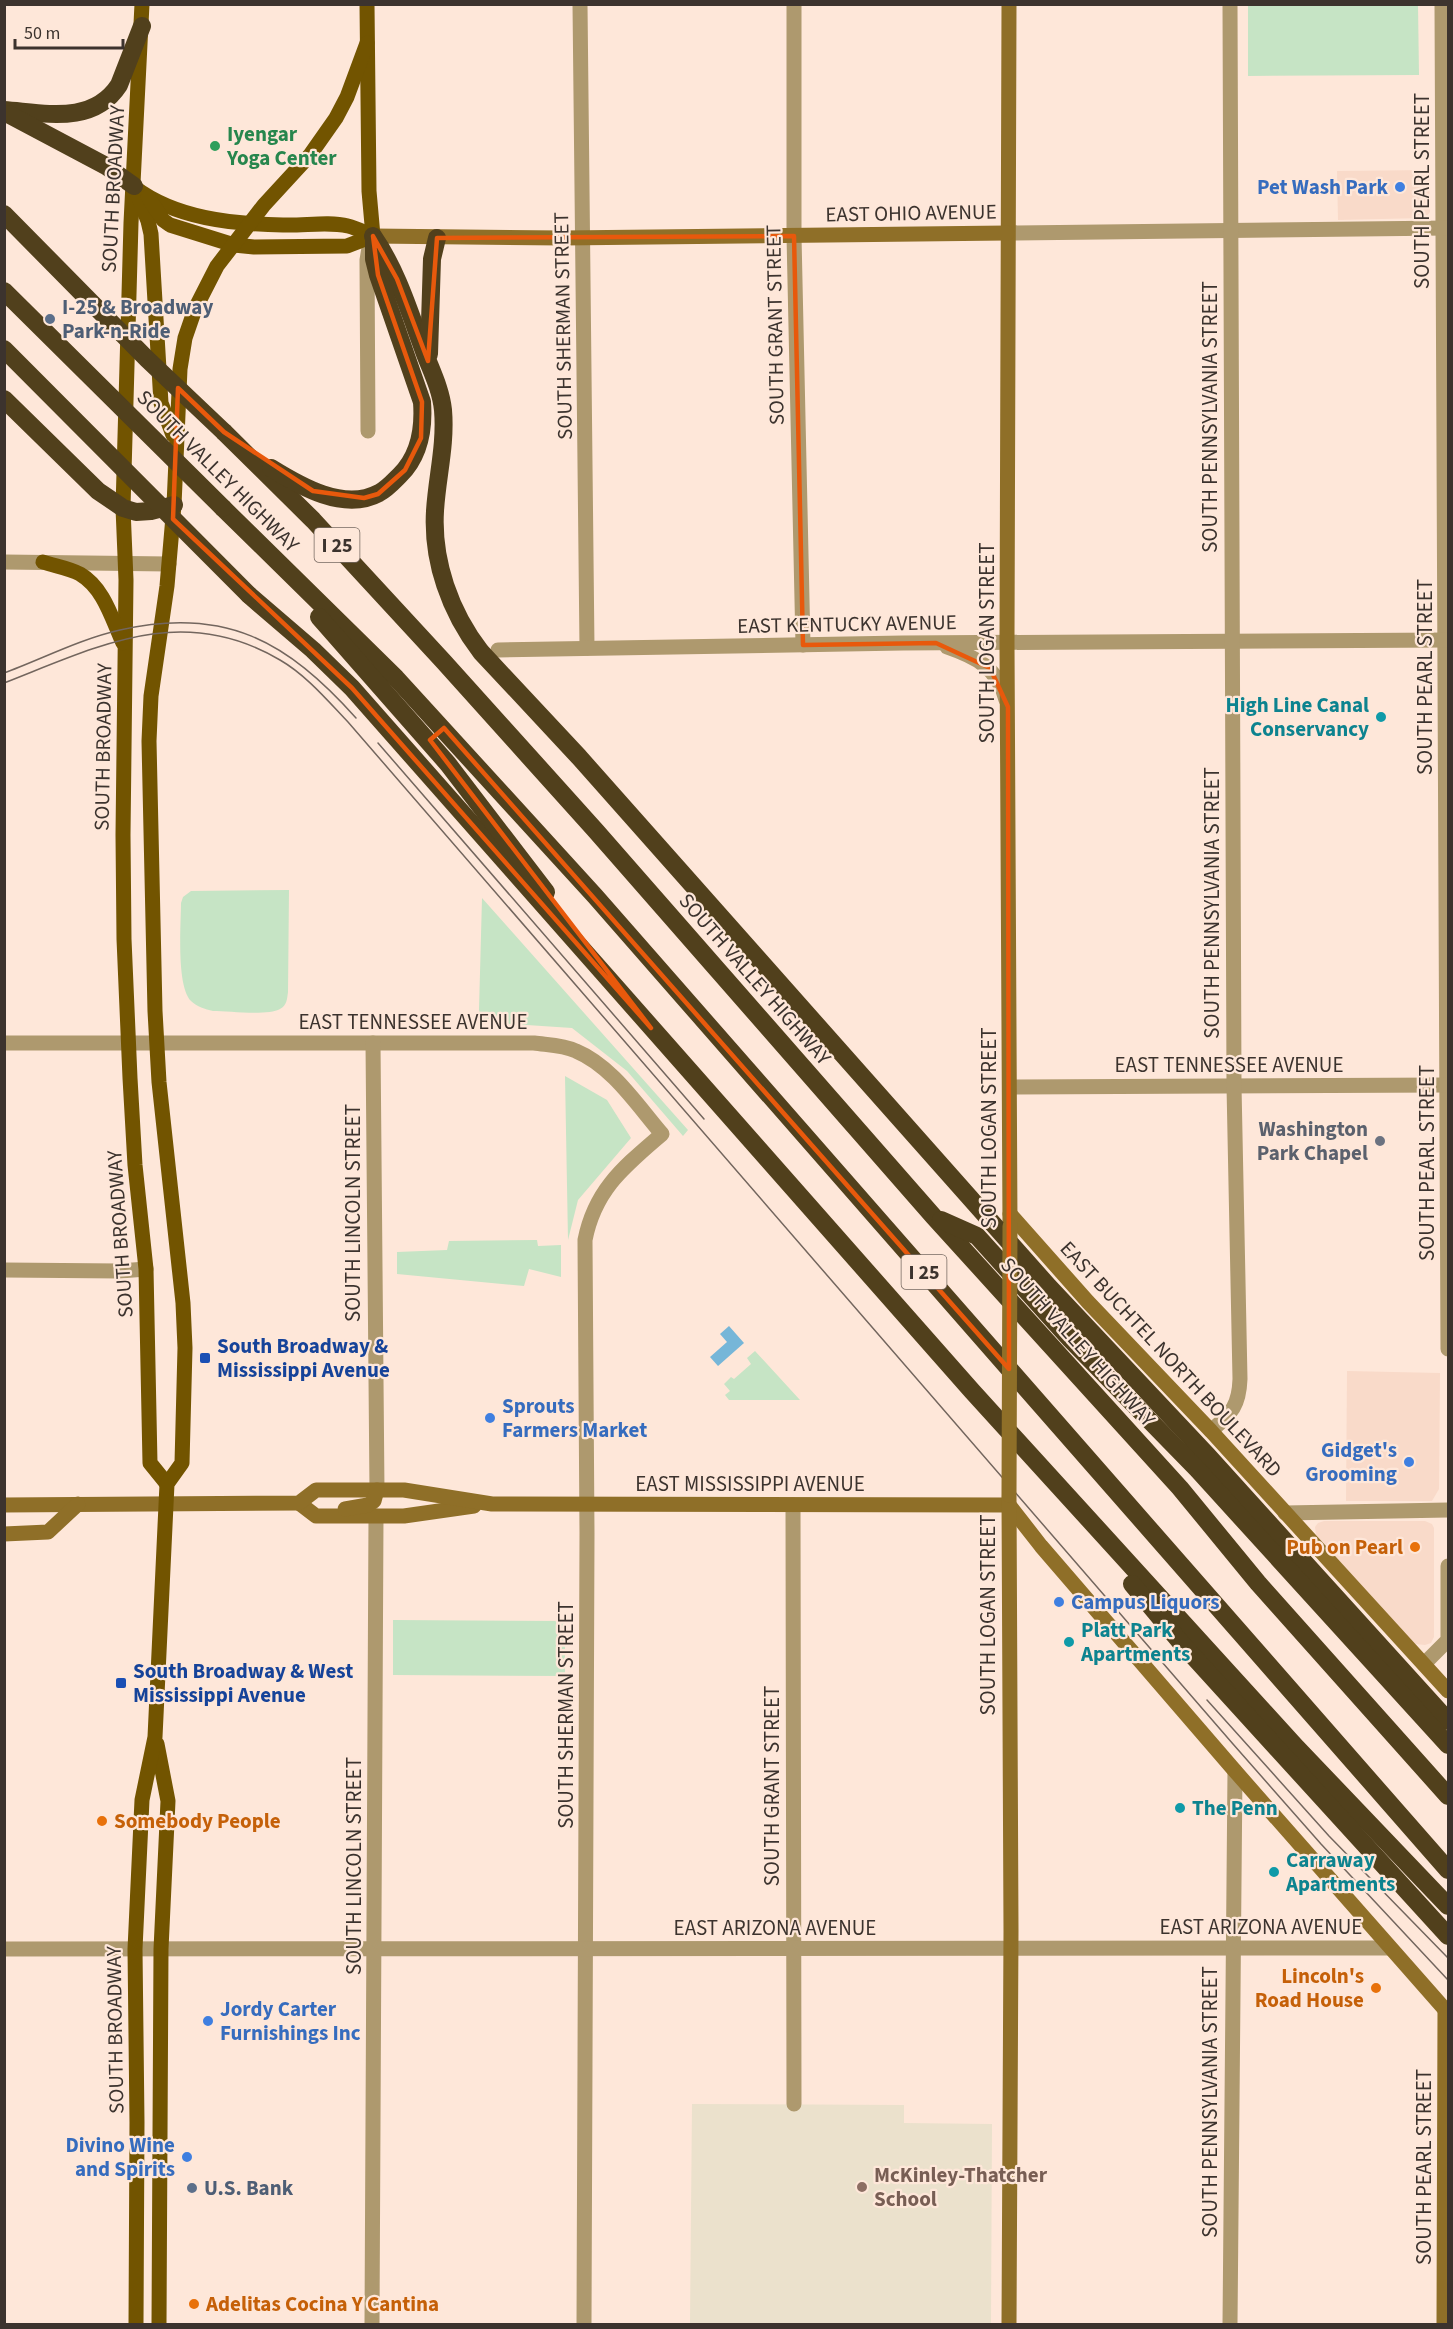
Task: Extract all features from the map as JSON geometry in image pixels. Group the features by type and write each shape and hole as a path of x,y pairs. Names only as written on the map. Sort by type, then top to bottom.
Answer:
{"highway":[{"path":"4,111 79,113 100,105 113,94 119,85 142,26"},
{"path":"4,111 106,166 141,192"},
{"name":"SOUTH VALLEY HIGHWAY","path":"4,214 147,359 313,520 444,662 604,840 934,1217 1180,1488 1258,1583 1449,1796"},
{"path":"374,236 397,279 441,395 444,441 434,532 437,554 448,594 468,634 487,658 579,757 874,1087 1049,1287 1208,1456 1449,1721"},
{"path":"224,432 268,466 295,483 313,491 347,499 378,494 405,470 415,455 421,438 422,402 376,267 374,236"},
{"path":"429,365 432,259 437,238"},
{"name":"SOUTH VALLEY HIGHWAY","path":"4,291 396,678 495,784 1449,1870"},
{"path":"4,349 249,595 313,650 352,688 972,1391 1297,1748 1449,1906"},
{"path":"4,399 98,491 123,508 136,512 174,505"},
{"path":"254,540 341,644 448,764 651,1028"},
{"path":"934,1217 977,1236 1070,1339 1197,1469 1449,1745"},
{"path":"972,1391 1182,1644 1449,1936"}],"main road":[{"name":"SOUTH BROADWAY","path":"142,4 141,192 123,508 126,563 124,939 135,1165 146,1269 150,1464 167,1484"},
{"path":"368,4 369,190 374,236"},
{"name":"SOUTH LOGAN STREET","path":"1008,2325 1011,1948 1007,643 1009,4"},
{"name":"SOUTH BROADWAY","path":"136,2325 135,1949 142,1800 155,1737 167,1484 182,1462 185,1348 183,1303 159,1082 155,1011 149,741 151,696 169,564 174,505 180,369 185,338 207,284 217,266 250,223 310,154 336,118 367,43"},
{"path":"141,192 151,234 162,403 177,443"},
{"name":"EAST OHIO AVENUE","path":"141,192 196,215 220,220 250,223 347,225 374,236 583,238 1007,233"},
{"name":"EAST OHIO AVENUE","path":"141,192 163,220 170,225 234,244 260,247 347,246 374,236"},
{"path":"43,562 74,572 87,579 104,598 125,648"},
{"name":"EAST BUCHTEL NORTH BOULEVARD","path":"1010,1220 1210,1431 1449,1691"},
{"name":"EAST MISSISSIPPI AVENUE","path":"4,1505 299,1503 316,1490 404,1490 492,1503 793,1505 1009,1500"},
{"path":"299,1503 316,1516 368,1505 374,1501 376,1490"},
{"path":"1009,1500 1041,1546 1235,1771 1447,2011"},
{"name":"EAST MISSISSIPPI AVENUE","path":"316,1516 404,1516 492,1503"},
{"path":"4,1533 48,1532 78,1504"},
{"name":"SOUTH BROADWAY","path":"155,1737 168,1800 161,1949 159,2325"},
{"name":"SOUTH PEARL STREET","path":"1444,2325 1447,2011"}],"street":[{"name":"SOUTH SHERMAN STREET","path":"580,4 587,648"},
{"name":"SOUTH GRANT STREET","path":"794,4 794,236 803,645"},
{"name":"SOUTH PENNSYLVANIA STREET","path":"1210,1431 1233,1410 1239,1392 1234,1086 1230,4"},
{"name":"SOUTH PEARL STREET","path":"1442,4 1445,228 1449,1349"},
{"name":"EAST OHIO AVENUE","path":"1007,233 1445,228"},
{"path":"368,430 367,260 374,236"},
{"path":"4,562 169,564"},
{"name":"EAST KENTUCKY AVENUE","path":"498,650 936,643 1447,640"},
{"path":"936,643 973,657 990,668 1001,684 1008,707"},
{"name":"EAST TENNESSEE AVENUE","path":"4,1043 534,1043 575,1050 603,1067 662,1134"},
{"name":"SOUTH LINCOLN STREET","path":"373,1043 376,1490"},
{"name":"EAST TENNESSEE AVENUE","path":"1010,1087 1448,1085"},
{"name":"SOUTH SHERMAN STREET","path":"584,2325 587,1504 585,1255 588,1227 598,1201 611,1182 662,1134"},
{"path":"4,1270 120,1271 146,1269"},
{"name":"SOUTH GRANT STREET","path":"793,1505 794,2104"},
{"path":"1285,1513 1449,1510"},
{"name":"SOUTH LINCOLN STREET","path":"372,2325 376,1516"},
{"path":"1424,1664 1448,1640 1449,1566"},
{"name":"SOUTH PENNSYLVANIA STREET","path":"1230,2325 1235,1771"},
{"name":"EAST ARIZONA AVENUE","path":"4,1949 1390,1948"}],"highlighted area":[{"path":"373,236 397,279 428,361 437,238 794,236 803,645 936,643 990,668 1008,707 1009,1369 444,728 430,740 651,1028 352,688 173,519 178,388 224,432 313,491 364,498 378,494 405,470 421,438 422,402 378,275"}],"shaded area":[{"path":"1429,170 1430,212 1425,218 1338,220 1337,171"},
{"path":"1347,1371 1440,1373 1439,1489 1432,1501 1346,1501"},
{"path":"1324,1521 1425,1521 1432,1524 1434,1528 1434,1637 1431,1643 1415,1644 1316,1535 1315,1527"},
{"path":"692,2104 904,2105 904,2123 992,2124 991,2324 690,2324"}],"green space":[{"path":"1248,5 1418,5 1419,75 1248,76"},
{"path":"289,890 288,992 284,1006 274,1011 248,1013 213,1011 193,1003 186,993 181,969 180,925 183,897 191,891"},
{"path":"482,898 688,1130 683,1136 627,1071 572,1028 483,1022 479,1010"},
{"path":"565,1076 607,1100 631,1138 578,1200 568,1240"},
{"path":"537,1240 538,1246 561,1245 561,1277 529,1269 524,1286 397,1274 397,1252 447,1250 449,1241"},
{"path":"755,1351 800,1400 729,1400 725,1395 730,1391 724,1384 731,1377 734,1379 751,1364 747,1358"},
{"path":"393,1620 565,1621 565,1676 393,1675"}],"water":[{"path":"729,1326 744,1343 718,1366 710,1357 727,1342 720,1334"}],"tram line":[{"path":"4,673 76,644 120,630 157,624 191,623 223,627 252,636 279,650 305,668 356,718"},
{"path":"4,683 107,644 141,636 175,632 209,634 244,643 280,660 307,680 348,722 1233,1744 1321,1844 1448,1980"},
{"path":"378,743 704,1119"},
{"path":"1207,1700 1329,1836 1448,1958"}],"place":[{"name":"Iyengar Yoga Center","path":"215,146"},
{"name":"Pet Wash Park","path":"1400,187"},
{"name":"I-25 & Broadway Park-n-Ride","path":"50,319"},
{"name":"High Line Canal Conservancy","path":"1381,717"},
{"name":"Washington Park Chapel","path":"1380,1141"},
{"name":"South Broadway & Mississippi Avenue","path":"205,1358"},
{"name":"Sprouts Farmers Market","path":"490,1418"},
{"name":"Gidget's Grooming","path":"1409,1462"},
{"name":"Pub on Pearl","path":"1415,1547"},
{"name":"Campus Liquors","path":"1059,1602"},
{"name":"Platt Park Apartments","path":"1069,1642"},
{"name":"South Broadway & West Mississippi Avenue","path":"121,1683"},
{"name":"The Penn","path":"1180,1808"},
{"name":"Somebody People","path":"102,1821"},
{"name":"Carraway Apartments","path":"1274,1872"},
{"name":"Lincoln's Road House","path":"1376,1988"},
{"name":"Jordy Carter Furnishings Inc","path":"208,2021"},
{"name":"Divino Wine and Spirits","path":"187,2157"},
{"name":"McKinley-Thatcher School","path":"862,2187"},
{"name":"U.S. Bank","path":"192,2188"},
{"name":"Adelitas Cocina Y Cantina","path":"194,2304"}]}
